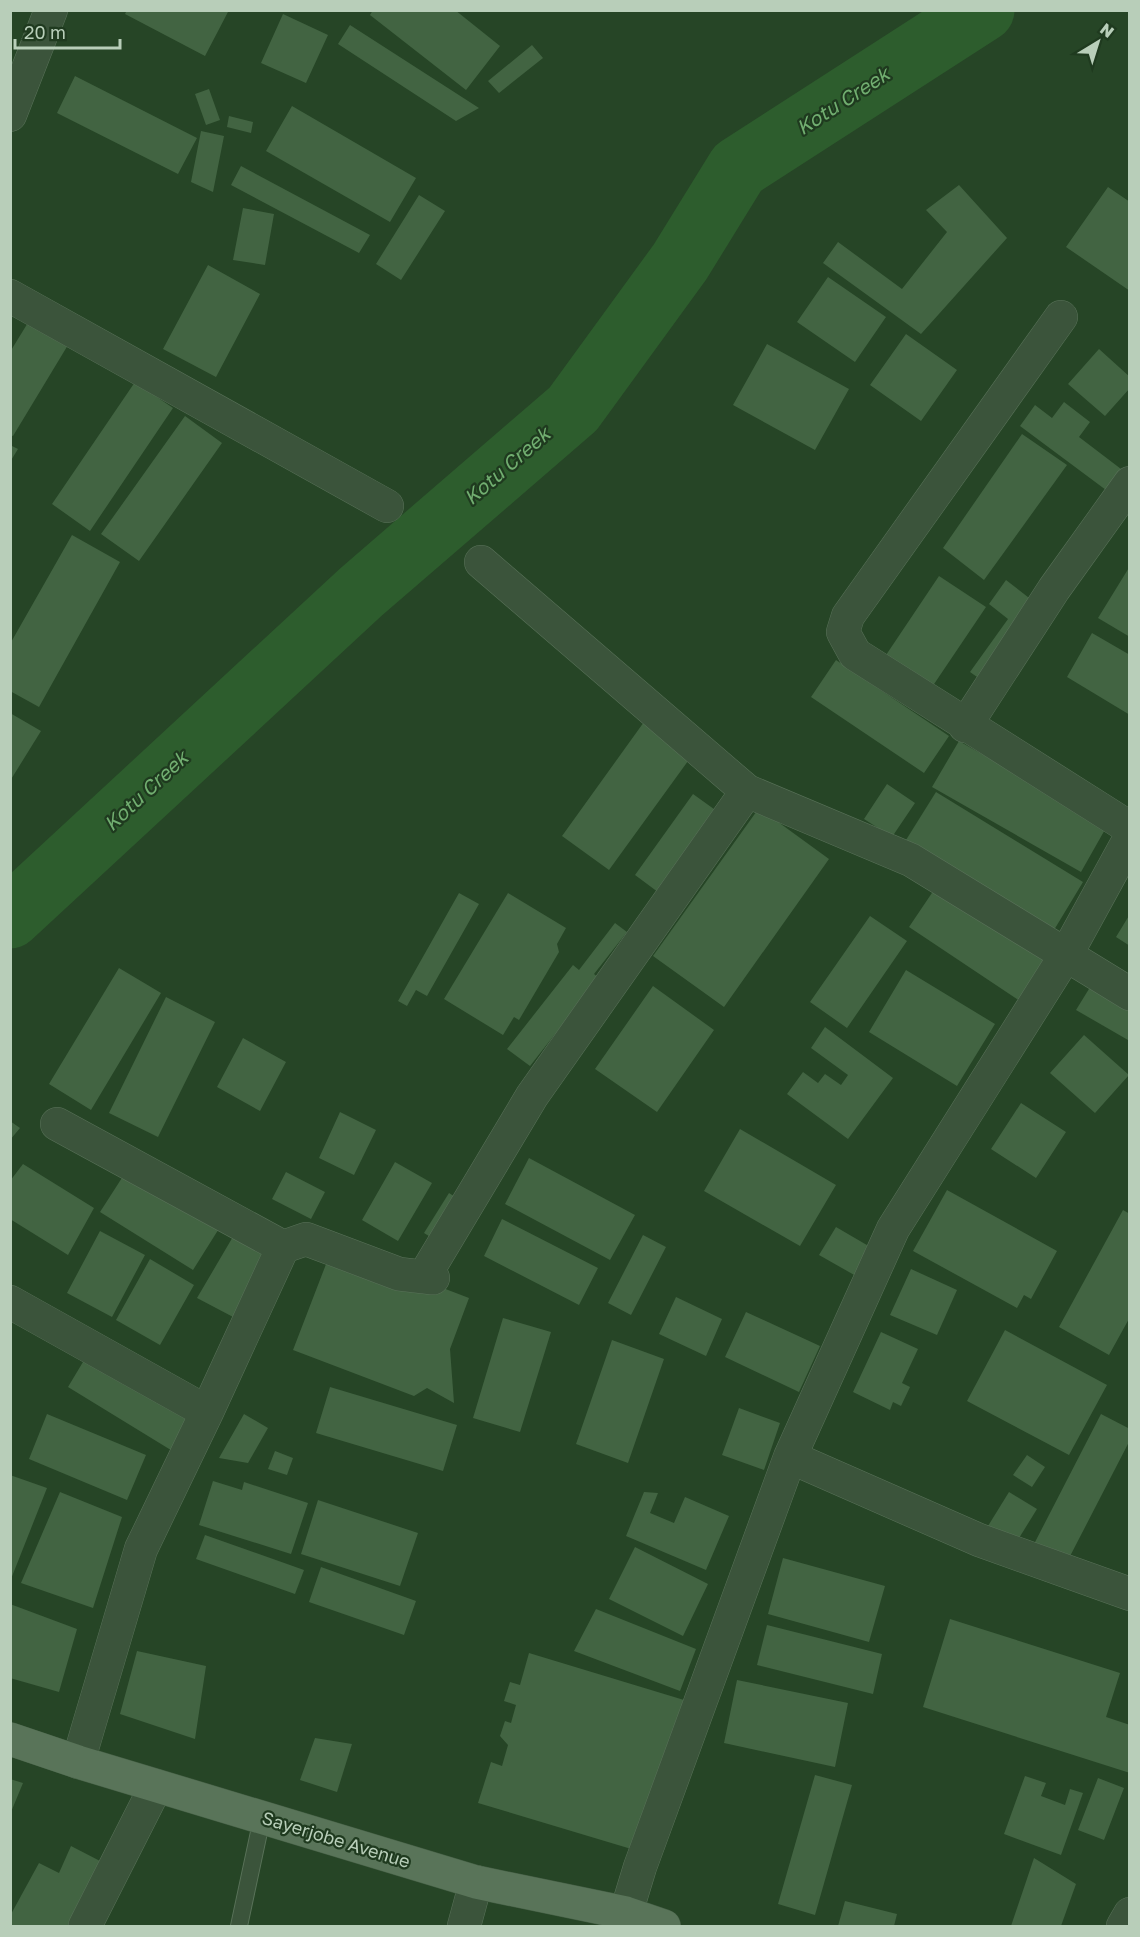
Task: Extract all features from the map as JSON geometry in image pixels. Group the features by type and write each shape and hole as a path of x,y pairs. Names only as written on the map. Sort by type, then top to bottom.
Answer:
{"main road":[{"name":"Sayerjobe Avenue","path":"10,1739 156,1786 476,1882 626,1913 664,1926"}],"street":[{"path":"10,115 51,10"},
{"path":"10,296 387,506"},
{"path":"1061,317 848,616 843,632 855,654 965,726 1130,828"},
{"path":"965,726 1054,589 1130,483"},
{"path":"481,562 747,791 911,860 1067,953 1130,994"},
{"path":"78,1762 141,1550 283,1247 306,1239 399,1274 433,1278 428,1270 532,1096 747,791"},
{"path":"626,1913 640,1867 790,1457 893,1229 1067,953 1130,838"},
{"path":"57,1124 283,1247"},
{"path":"10,1302 207,1412"},
{"path":"790,1457 979,1540 1130,1594"},
{"path":"85,1926 156,1786"},
{"path":"464,1926 476,1882"},
{"path":"1124,1926 1130,1914"}],"lane":[{"path":"239,1926 262,1818"}],"building":[{"path":"127,10 229,10 205,56 125,14"},
{"path":"373,10 455,10 500,46 466,90 370,15"},
{"path":"283,14 328,35 306,83 261,63"},
{"path":"350,25 479,108 456,121 338,44"},
{"path":"532,45 543,58 499,93 488,81"},
{"path":"75,76 197,138 178,174 57,113"},
{"path":"209,89 220,120 206,125 195,94"},
{"path":"292,106 416,178 390,222 266,151"},
{"path":"229,116 253,122 251,133 227,127"},
{"path":"201,131 224,136 213,192 191,182"},
{"path":"241,166 370,235 359,253 231,185"},
{"path":"959,185 1007,238 921,334 823,263 838,242 902,289 947,232 926,210"},
{"path":"1108,187 1130,202 1130,291 1066,247"},
{"path":"419,195 445,211 401,280 376,264"},
{"path":"243,208 274,214 265,265 233,260"},
{"path":"208,265 260,294 216,377 163,349"},
{"path":"828,277 886,317 855,362 797,322"},
{"path":"29,321 68,345 13,436 10,435 10,352"},
{"path":"906,334 957,370 921,421 870,385"},
{"path":"767,344 849,389 815,450 733,405"},
{"path":"1099,349 1130,377 1130,388 1105,416 1068,384"},
{"path":"135,382 173,408 90,531 52,504"},
{"path":"1064,402 1090,422 1079,437 1125,472 1110,493 1020,426 1035,405 1052,418"},
{"path":"185,416 222,443 139,561 101,534"},
{"path":"1022,434 1067,465 984,580 943,548"},
{"path":"10,445 18,449 10,462"},
{"path":"72,535 120,562 39,707 10,691 10,644"},
{"path":"1130,566 1130,637 1098,618"},
{"path":"939,576 986,607 926,696 880,664"},
{"path":"1006,580 1042,608 987,684 970,672 1008,619 989,604"},
{"path":"1092,633 1130,655 1130,715 1067,677"},
{"path":"836,660 949,736 924,773 811,697"},
{"path":"10,713 41,731 10,781"},
{"path":"649,715 696,750 609,870 562,836"},
{"path":"959,741 1107,826 1081,872 932,787"},
{"path":"887,784 915,803 892,837 864,819"},
{"path":"936,792 1083,882 1054,930 906,840"},
{"path":"693,794 732,822 674,904 635,875"},
{"path":"759,808 829,859 724,1007 653,956"},
{"path":"938,884 1050,958 1020,1001 909,927"},
{"path":"459,893 479,904 427,996 416,990 407,1006 398,1001"},
{"path":"508,893 566,928 557,944 559,952 519,1020 514,1017 503,1035 444,999"},
{"path":"1130,914 1130,946 1116,937"},
{"path":"870,916 907,941 847,1028 810,1002"},
{"path":"615,923 627,932 594,974 599,978 530,1066 507,1049 573,965 579,970"},
{"path":"119,968 161,993 91,1110 49,1084"},
{"path":"906,970 995,1024 957,1086 869,1032"},
{"path":"1092,984 1130,1006 1128,1040 1076,1010"},
{"path":"653,986 714,1030 657,1112 595,1069"},
{"path":"166,997 215,1022 158,1137 109,1113"},
{"path":"825,1027 893,1078 848,1139 787,1094 803,1072 818,1083 825,1074 841,1085 848,1075 811,1048"},
{"path":"1084,1035 1129,1075 1095,1113 1050,1073"},
{"path":"243,1038 286,1062 260,1111 217,1087"},
{"path":"1021,1103 1066,1132 1036,1178 991,1149"},
{"path":"340,1112 376,1130 354,1175 319,1158"},
{"path":"10,1121 20,1128 10,1140"},
{"path":"740,1129 836,1185 800,1246 704,1191"},
{"path":"529,1158 635,1215 610,1260 505,1204"},
{"path":"395,1162 432,1183 398,1241 362,1220"},
{"path":"23,1164 94,1208 68,1255 10,1219 10,1181"},
{"path":"127,1170 220,1227 193,1270 100,1212"},
{"path":"286,1172 325,1192 311,1219 272,1199"},
{"path":"947,1190 1057,1251 1031,1299 1024,1295 1017,1308 913,1251"},
{"path":"449,1193 469,1206 445,1246 424,1233"},
{"path":"1123,1210 1130,1214 1130,1317 1109,1355 1059,1327"},
{"path":"502,1219 598,1268 579,1305 484,1256"},
{"path":"241,1223 289,1251 254,1328 197,1298"},
{"path":"836,1227 872,1248 856,1276 819,1255"},
{"path":"100,1231 145,1255 112,1317 67,1293"},
{"path":"643,1235 666,1247 631,1315 608,1303"},
{"path":"333,1246 469,1298 450,1349 454,1403 427,1388 414,1396 293,1350"},
{"path":"150,1259 194,1285 160,1345 116,1320"},
{"path":"911,1269 957,1290 937,1335 890,1315"},
{"path":"676,1297 722,1319 706,1356 659,1334"},
{"path":"746,1312 820,1346 799,1392 725,1357"},
{"path":"503,1318 551,1332 520,1432 473,1418"},
{"path":"1005,1330 1107,1385 1069,1455 967,1401"},
{"path":"881,1332 918,1349 902,1383 910,1387 901,1406 893,1402 890,1410 853,1392"},
{"path":"612,1340 664,1359 628,1463 576,1444"},
{"path":"95,1342 207,1410 179,1455 68,1387"},
{"path":"330,1387 457,1425 443,1471 316,1433"},
{"path":"739,1408 780,1423 764,1470 722,1455"},
{"path":"47,1414 146,1455 127,1500 29,1459"},
{"path":"244,1414 268,1428 248,1463 219,1458"},
{"path":"1101,1414 1130,1429 1130,1440 1066,1564 1033,1546"},
{"path":"275,1451 293,1458 287,1475 268,1469"},
{"path":"1027,1455 1045,1467 1032,1487 1013,1475"},
{"path":"10,1475 47,1488 11,1579 10,1579"},
{"path":"213,1481 242,1490 244,1482 308,1503 291,1554 199,1525"},
{"path":"60,1492 122,1517 93,1608 21,1583"},
{"path":"644,1492 658,1493 650,1513 674,1523 685,1497 729,1516 706,1570 626,1536"},
{"path":"1009,1492 1037,1509 1016,1543 988,1526"},
{"path":"318,1500 418,1533 400,1586 301,1554"},
{"path":"205,1535 304,1570 295,1594 196,1559"},
{"path":"635,1547 708,1584 683,1636 609,1599"},
{"path":"783,1558 885,1586 869,1642 768,1614"},
{"path":"321,1567 416,1601 404,1635 309,1602"},
{"path":"10,1604 77,1629 59,1692 10,1678"},
{"path":"596,1609 696,1649 680,1691 574,1651"},
{"path":"950,1619 1120,1673 1106,1717 1130,1725 1130,1773 923,1707"},
{"path":"767,1625 882,1654 873,1694 757,1665"},
{"path":"137,1651 206,1666 195,1739 120,1714"},
{"path":"529,1653 684,1700 638,1851 478,1803 491,1762 502,1766 508,1745 500,1736 505,1721 511,1723 516,1705 504,1701 510,1682 520,1685"},
{"path":"737,1680 848,1703 835,1767 724,1743"},
{"path":"315,1738 352,1744 337,1792 300,1780"},
{"path":"815,1775 852,1785 815,1915 778,1904"},
{"path":"1025,1776 1046,1783 1041,1796 1065,1805 1070,1789 1083,1793 1061,1855 1004,1834"},
{"path":"1098,1778 1124,1788 1104,1840 1078,1830"},
{"path":"10,1779 23,1783 11,1812 10,1812"},
{"path":"71,1846 102,1862 70,1926 10,1926 10,1916 39,1863 59,1873"},
{"path":"1034,1858 1076,1884 1061,1926 1011,1926"},
{"path":"845,1901 897,1914 894,1926 838,1926"}],"waterway":[{"name":"Kotu Creek","path":"10,917 361,592 573,409 680,262 738,168 983,10"}]}
